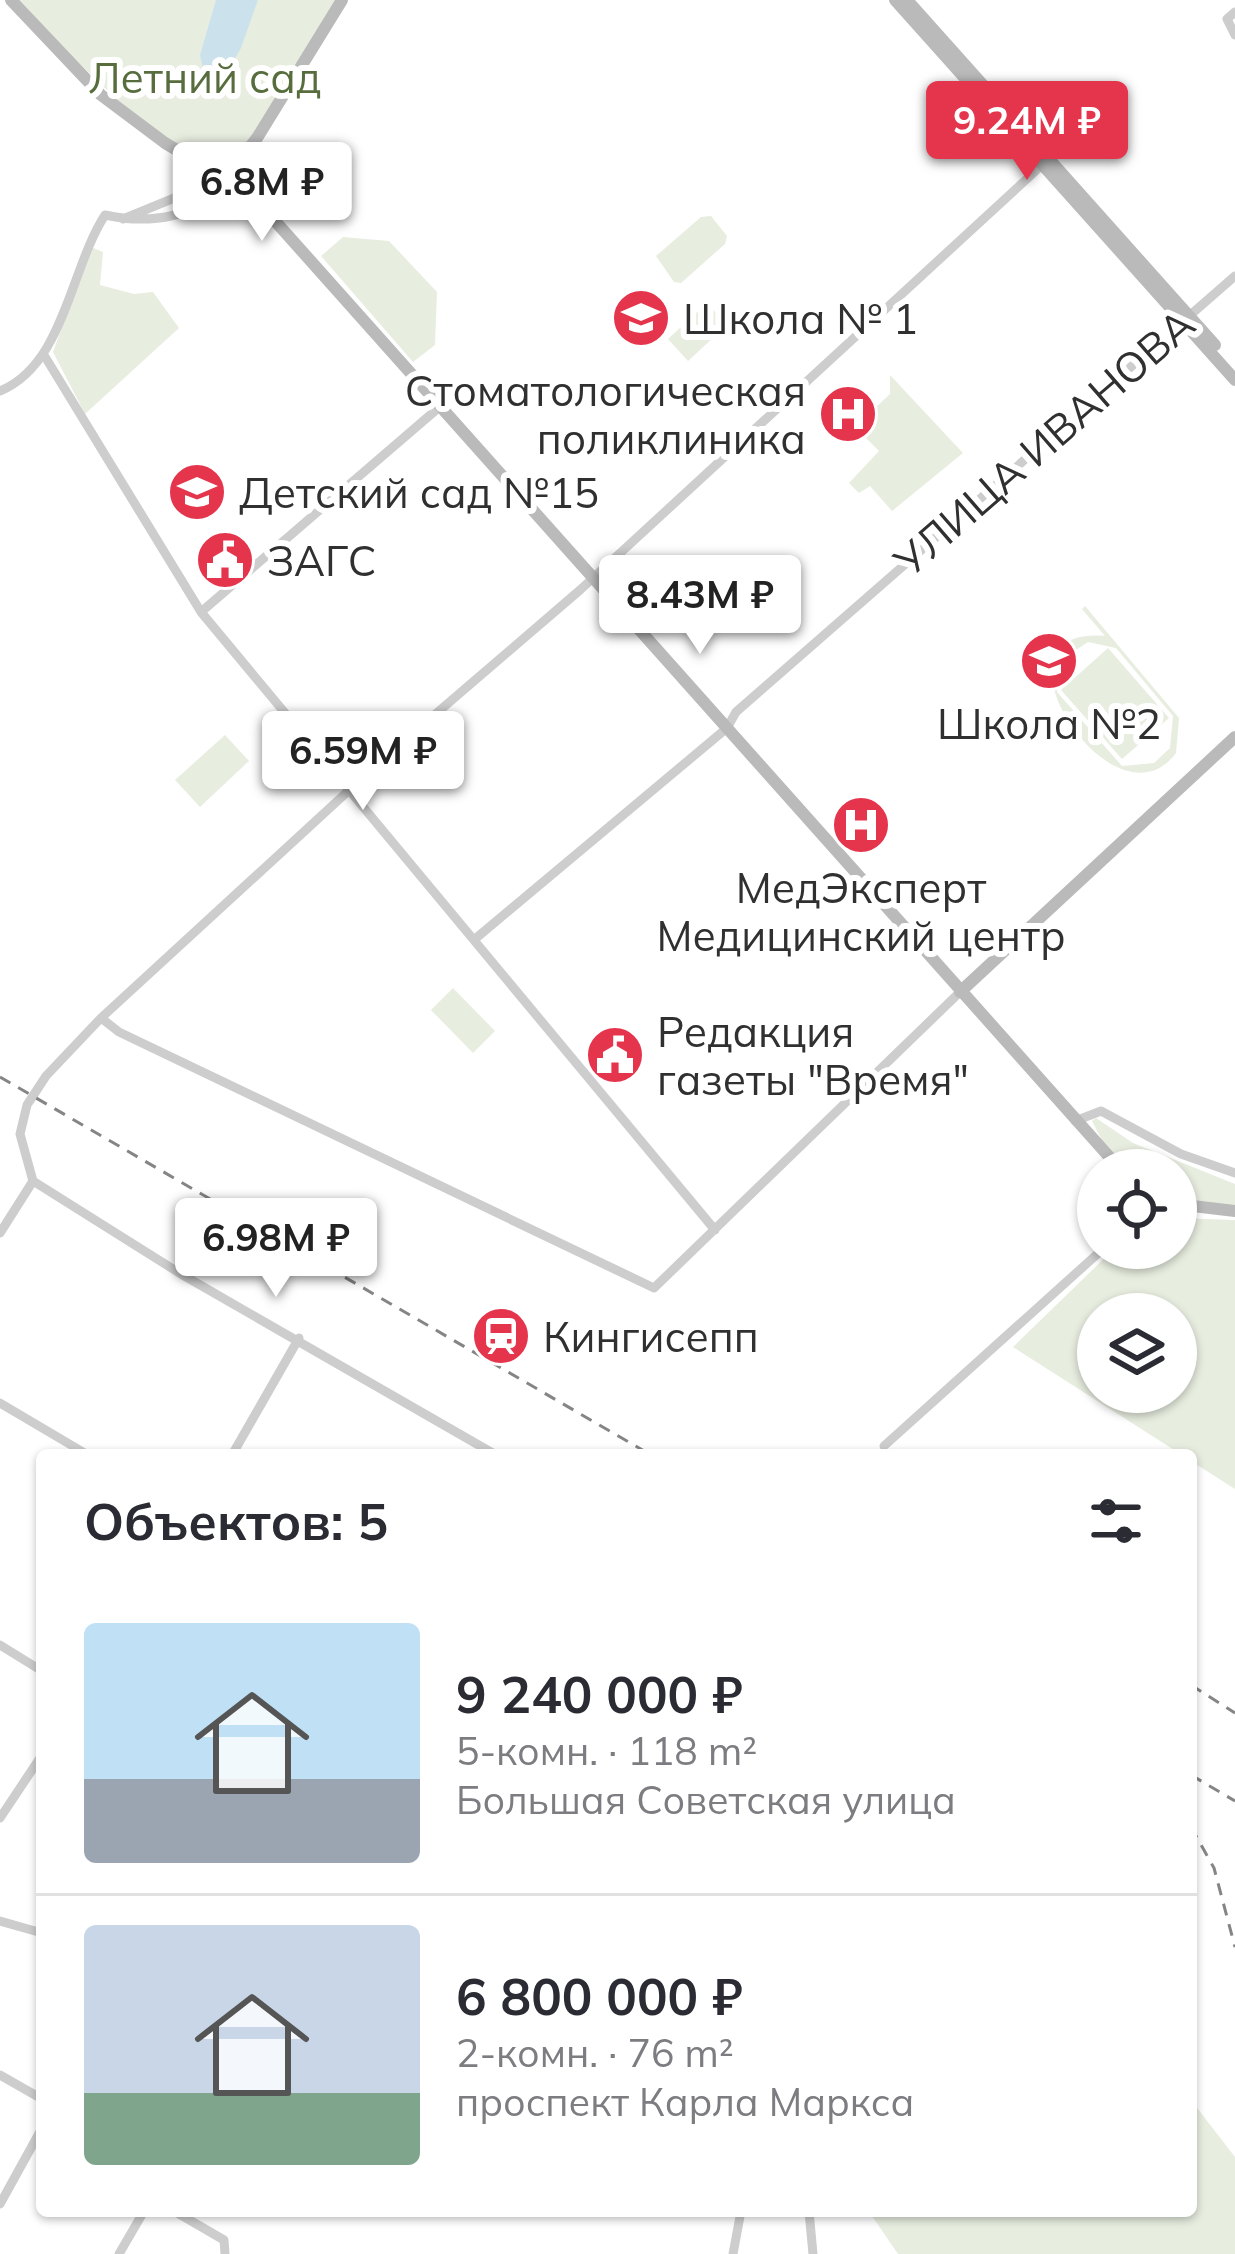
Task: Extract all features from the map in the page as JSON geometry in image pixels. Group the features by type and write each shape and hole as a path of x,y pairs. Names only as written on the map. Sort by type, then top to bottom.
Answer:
{"main road":[{"path":"11,0 100,95 165,143 244,188 1104,1149"},
{"path":"226,177 257,138 342,0"},
{"path":"895,0 1042,165 1235,369"},
{"path":"907,0 1235,380"},
{"path":"962,991 1235,737"},
{"path":"1197,1208 1235,1213"}],"street":[{"path":"1231,15 1235,35"},
{"path":"486,1449 181,1274 33,1181 20,1134 27,1105 101,1018 1042,165"},
{"path":"0,391 21,383 44,355 86,245 105,215 123,219 226,177"},
{"name":"УЛИЦА ИВАНОВА","path":"475,939 729,726 736,712 1235,276"},
{"path":"44,355 201,612 715,1231"},
{"path":"201,612 441,405"},
{"path":"101,1018 119,1032 654,1288 962,991"},
{"path":"1077,1120 1101,1111 1181,1154 1235,1173"},
{"path":"0,1233 33,1181"},
{"path":"884,1445 1080,1269"},
{"path":"235,1449 299,1338"},
{"path":"0,1403 78,1449"},
{"path":"0,1646 36,1667"},
{"path":"0,1818 36,1764"},
{"path":"0,1921 36,1931"},
{"path":"0,2075 36,2096"},
{"path":"0,2204 36,2139"},
{"path":"119,2254 141,2217"},
{"path":"184,2217 224,2240 225,2254"},
{"path":"733,2254 740,2217"},
{"path":"809,2217 813,2254"}],"green space":[{"name":"Летний сад","path":"13,0 343,0 226,177 157,138"},
{"path":"711,216 727,236 725,244 681,283 674,282 656,256 701,217"},
{"path":"343,237 389,241 437,292 435,345 413,362 321,256"},
{"path":"91,247 103,252 100,285 134,294 153,292 179,328 85,414 53,352"},
{"path":"707,303 727,325 688,361 668,339"},
{"path":"890,375 963,453 892,511 870,486 859,493 849,483 879,451 855,427 890,394"},
{"path":"1085,606 1179,718 1176,753 1150,772 1121,769 1092,750 1069,722 1054,690 1053,661 1068,641 1105,636 1082,609","holes":["1088,642 1116,648 1173,716 1170,748 1154,763 1122,766 1057,692 1061,660"]},
{"path":"1108,648 1169,718 1122,759 1061,690"},
{"path":"225,735 249,761 200,807 175,780"},
{"path":"453,988 495,1031 473,1053 431,1010"},
{"path":"1096,1118 1148,1149 1106,1149 1092,1121"},
{"path":"1197,1169 1235,1184 1235,1208 1197,1204"},
{"path":"1197,1219 1235,1220 1235,1489 1197,1465 1197,1449 1173,1449 1116,1413 1197,1413 1197,1293 1077,1293 1077,1388 1013,1347 1093,1269 1197,1269"},
{"path":"1197,2108 1235,2157 1235,2254 898,2254 873,2217 1197,2217"}],"water":[{"path":"216,0 258,0 241,48 220,84 206,81 200,55"}],"railway":[{"path":"0,1077 641,1449"},
{"path":"1197,1689 1235,1713"},
{"path":"1197,1779 1235,1801"},
{"path":"1197,1838 1214,1868 1235,1947"}],"place":[{"name":"Школа № 1","path":"641,318"},
{"name":"Стоматологическая поликлиника","path":"848,414"},
{"name":"Детский сад №15","path":"197,492"},
{"name":"ЗАГС","path":"225,560"},
{"name":"Школа №2","path":"1049,661"},
{"name":"МедЭксперт Медицинский центр","path":"861,825"},
{"name":"Редакция газеты \"Время\"","path":"615,1055"},
{"name":"Кингисепп","path":"501,1336"}]}
